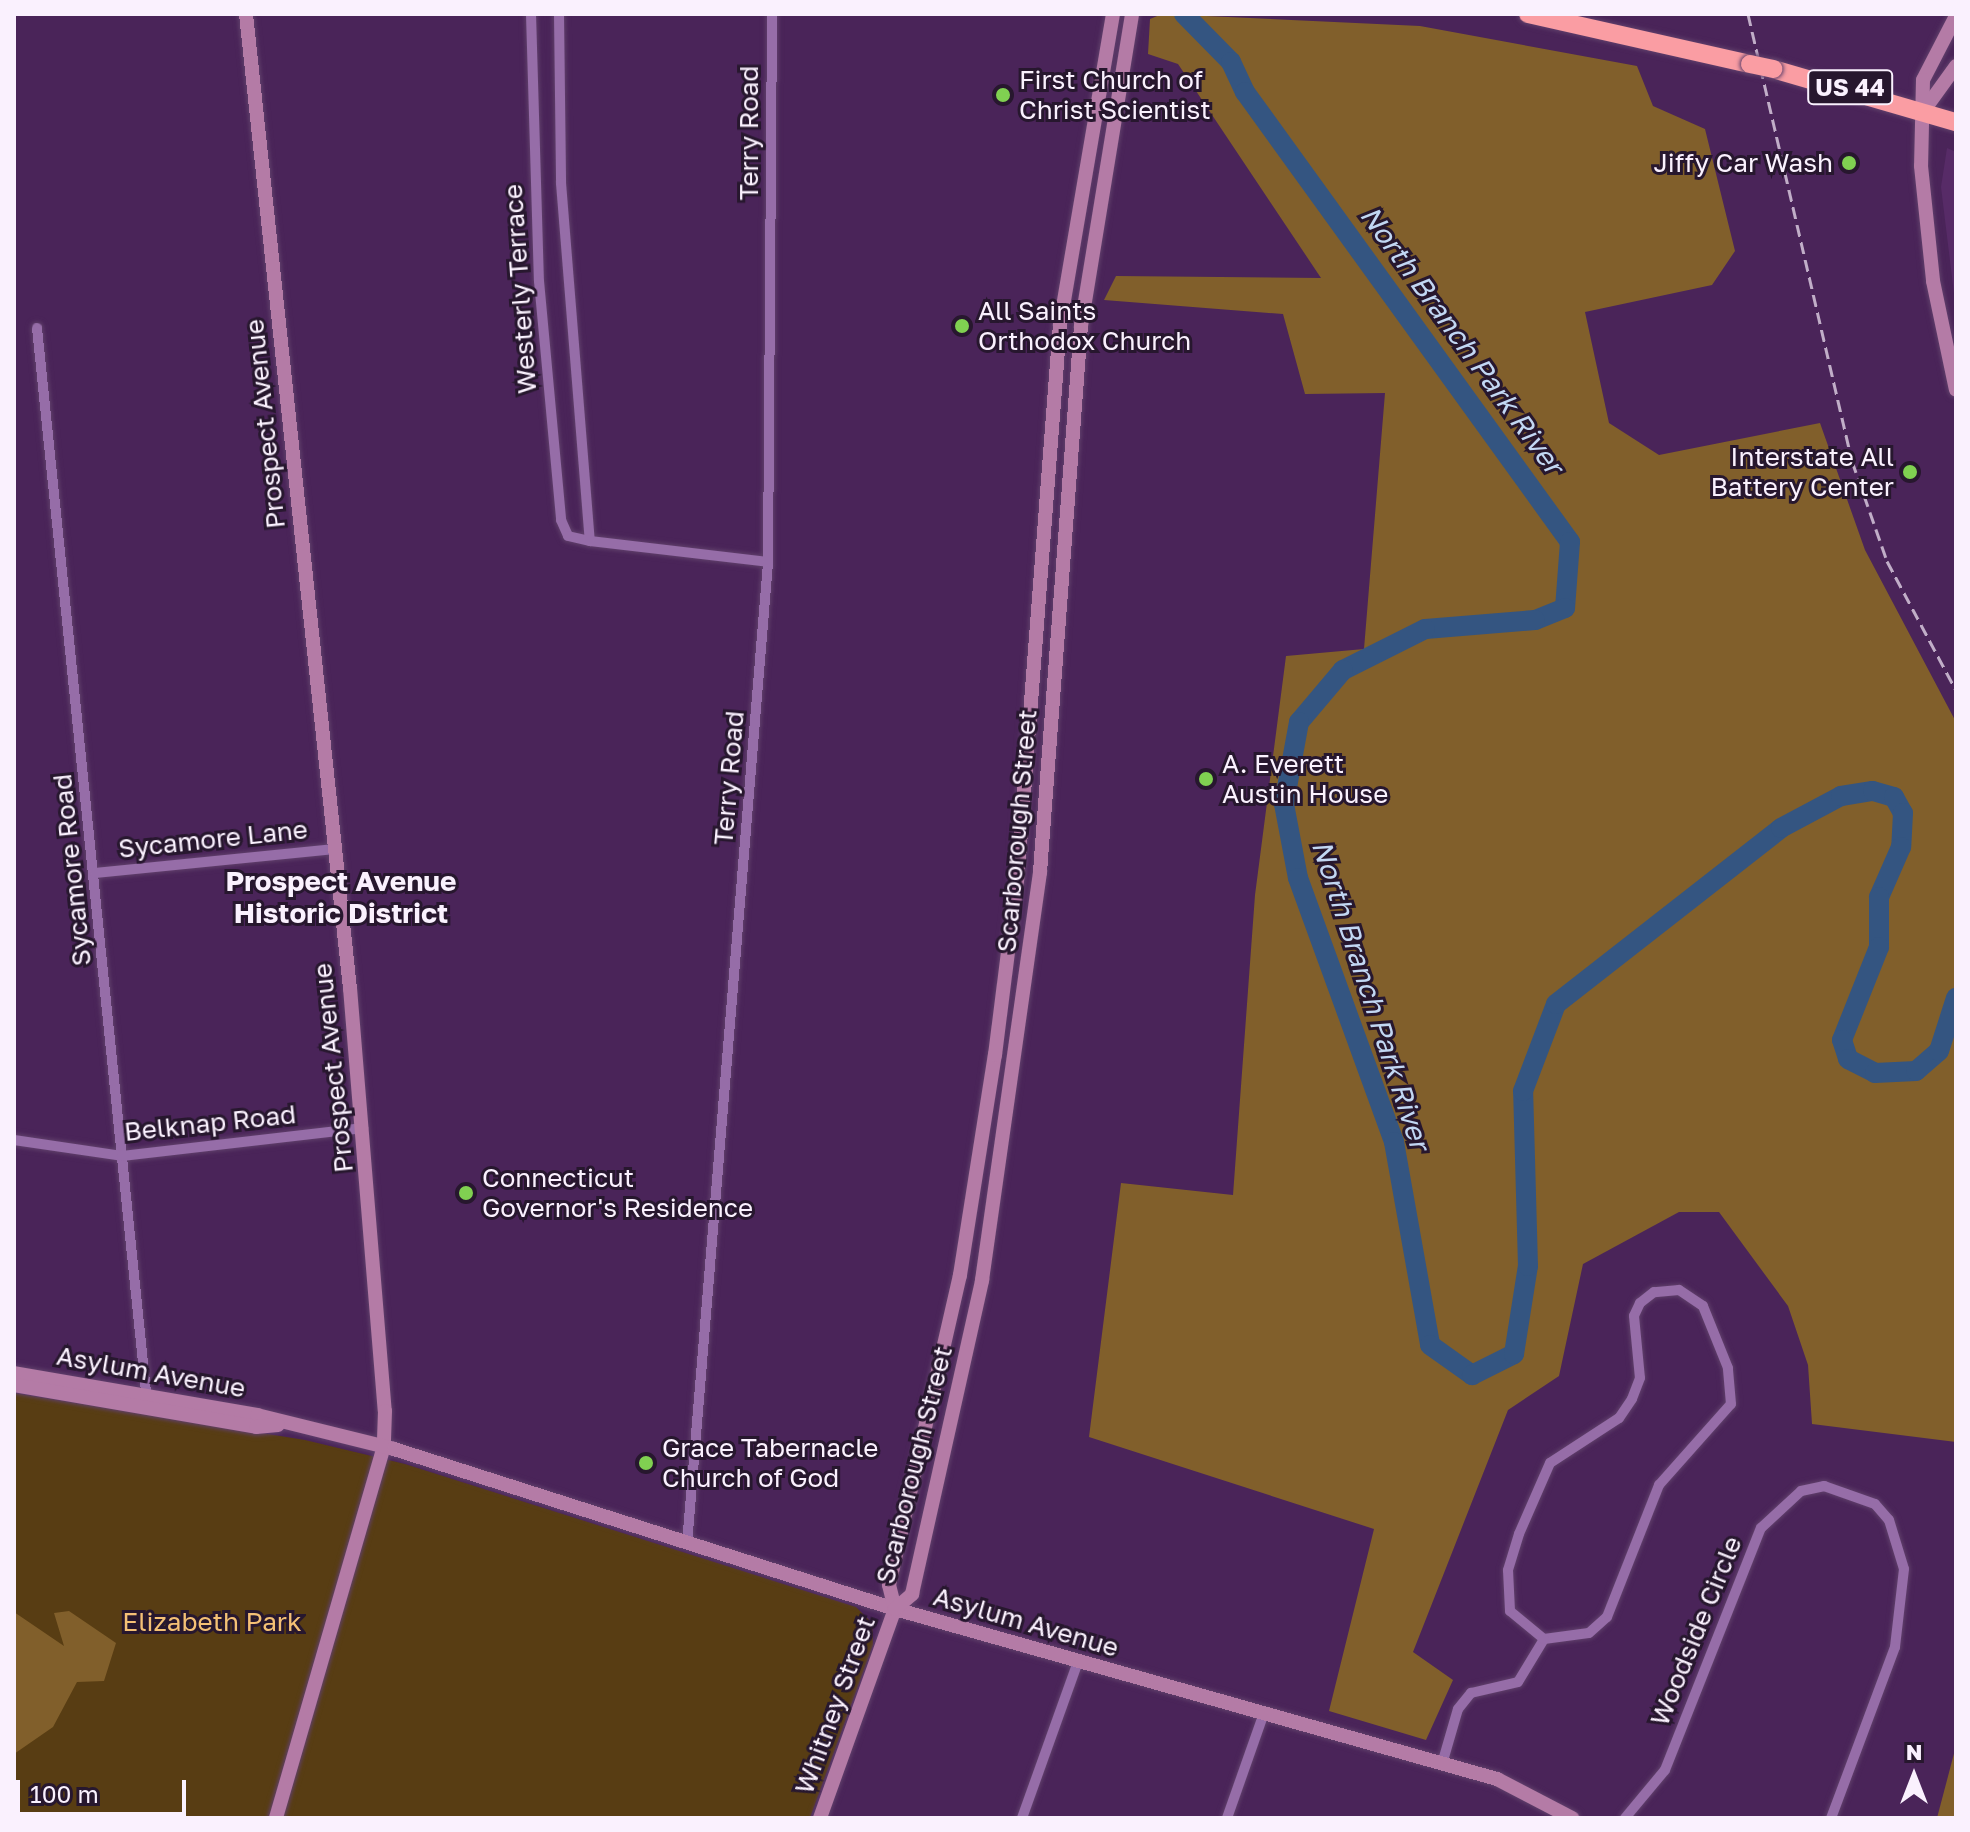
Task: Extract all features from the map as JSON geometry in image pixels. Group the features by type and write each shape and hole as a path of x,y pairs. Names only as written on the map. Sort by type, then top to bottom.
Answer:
{"highway":[{"name":"US 44","path":"1528,14 1773,69 1925,109 1956,122"}],"main road":[{"name":"Prospect Avenue","path":"246,14 363,1128 384,1446 276,1818"},
{"name":"Scarborough Street","path":"1113,14 1060,324 1046,456 1018,872 995,1055 960,1275 929,1425 889,1585 895,1609 912,1594 953,1430 982,1280 1018,1057 1040,872 1056,667 1067,461 1081,326 1132,14"},
{"path":"1956,16 1924,75 1929,248 1956,390"},
{"path":"1925,109 1956,66"},
{"path":"1060,324 1081,326"},
{"path":"1046,456 1067,461"},
{"path":"1033,666 1056,667"},
{"path":"1018,872 1040,872"},
{"path":"995,1055 1018,1057"},
{"path":"960,1275 982,1280"},
{"name":"Asylum Avenue","path":"14,1373 147,1402 384,1446 895,1609 1263,1716 1442,1764 1543,1797 1572,1818"},
{"name":"Asylum Avenue","path":"14,1385 147,1402"},
{"path":"929,1425 953,1430"},
{"name":"Whitney Street","path":"820,1818 895,1609"}],"street":[{"name":"Westerly Terrace","path":"531,14 539,281 561,520 568,536 590,541 768,562"},
{"name":"Westerly Terrace","path":"559,14 567,279 590,541"},
{"name":"Terry Road","path":"687,1544 768,562 772,14"},
{"name":"Sycamore Road","path":"37,328 147,1402"},
{"name":"Sycamore Lane","path":"95,873 335,849"},
{"name":"Belknap Road","path":"14,1140 122,1156 363,1128"},
{"path":"1679,1290 1703,1306 1728,1368 1731,1404 1659,1485 1607,1617 1589,1633 1544,1639 1510,1611 1508,1570 1519,1534 1550,1463 1619,1418 1632,1399 1640,1378 1634,1316 1640,1303 1654,1292 1679,1290"},
{"name":"Woodside Circle","path":"1625,1818 1665,1770 1761,1528 1801,1491 1824,1486 1875,1504 1889,1520 1904,1569 1895,1647 1831,1818"},
{"path":"1442,1764 1458,1709 1471,1693 1518,1682 1544,1639"},
{"path":"1022,1818 1078,1662"},
{"path":"1227,1818 1263,1716"}],"shaded area":[{"path":"1162,14 1420,26 1637,66 1653,106 1705,129 1735,251 1712,285 1585,312 1609,423 1659,455 1820,423 1865,550 1956,722 1956,1442 1812,1424 1808,1365 1788,1306 1719,1212 1679,1212 1583,1264 1559,1376 1508,1410 1413,1652 1453,1680 1426,1740 1329,1711 1374,1529 1089,1437 1121,1183 1233,1195 1255,895 1286,656 1364,649 1385,393 1305,394 1283,314 1104,300 1116,276 1321,278 1178,64 1148,54 1150,19"},
{"path":"1947,148 1956,152 1956,310 1941,187"},
{"path":"69,1611 116,1643 104,1681 77,1682 53,1727 14,1754 14,1612 64,1646 54,1613"},
{"path":"1956,1746 1956,1818 1937,1818"}],"green space":[{"name":"Elizabeth Park","path":"14,1393 305,1440 405,1464 856,1607 872,1623 873,1645 810,1818 14,1818"}],"waterway":[{"name":"North Branch Park River","path":"1184,14 1231,62 1245,92 1570,542 1565,608 1535,620 1425,629 1343,670 1299,722 1284,804 1298,878 1394,1142 1430,1345 1472,1375 1514,1354 1528,1266 1523,1091 1556,1004 1781,828 1841,796 1873,791 1894,797 1903,813 1901,847 1879,897 1879,947 1842,1040 1848,1059 1875,1073 1916,1071 1939,1051 1956,998"}],"railway":[{"path":"1748,14 1852,461 1887,561 1956,690"}],"place":[{"name":"First Church of Christ Scientist","path":"1003,95"},
{"name":"Jiffy Car Wash","path":"1849,163"},
{"name":"All Saints Orthodox Church","path":"962,326"},
{"name":"Interstate All Battery Center","path":"1910,472"},
{"name":"A. Everett Austin House","path":"1206,779"},
{"name":"Connecticut Governor's Residence","path":"466,1193"},
{"name":"Grace Tabernacle Church of God","path":"646,1463"}],"district":[{"name":"Prospect Avenue Historic District","path":"341,897"}]}
